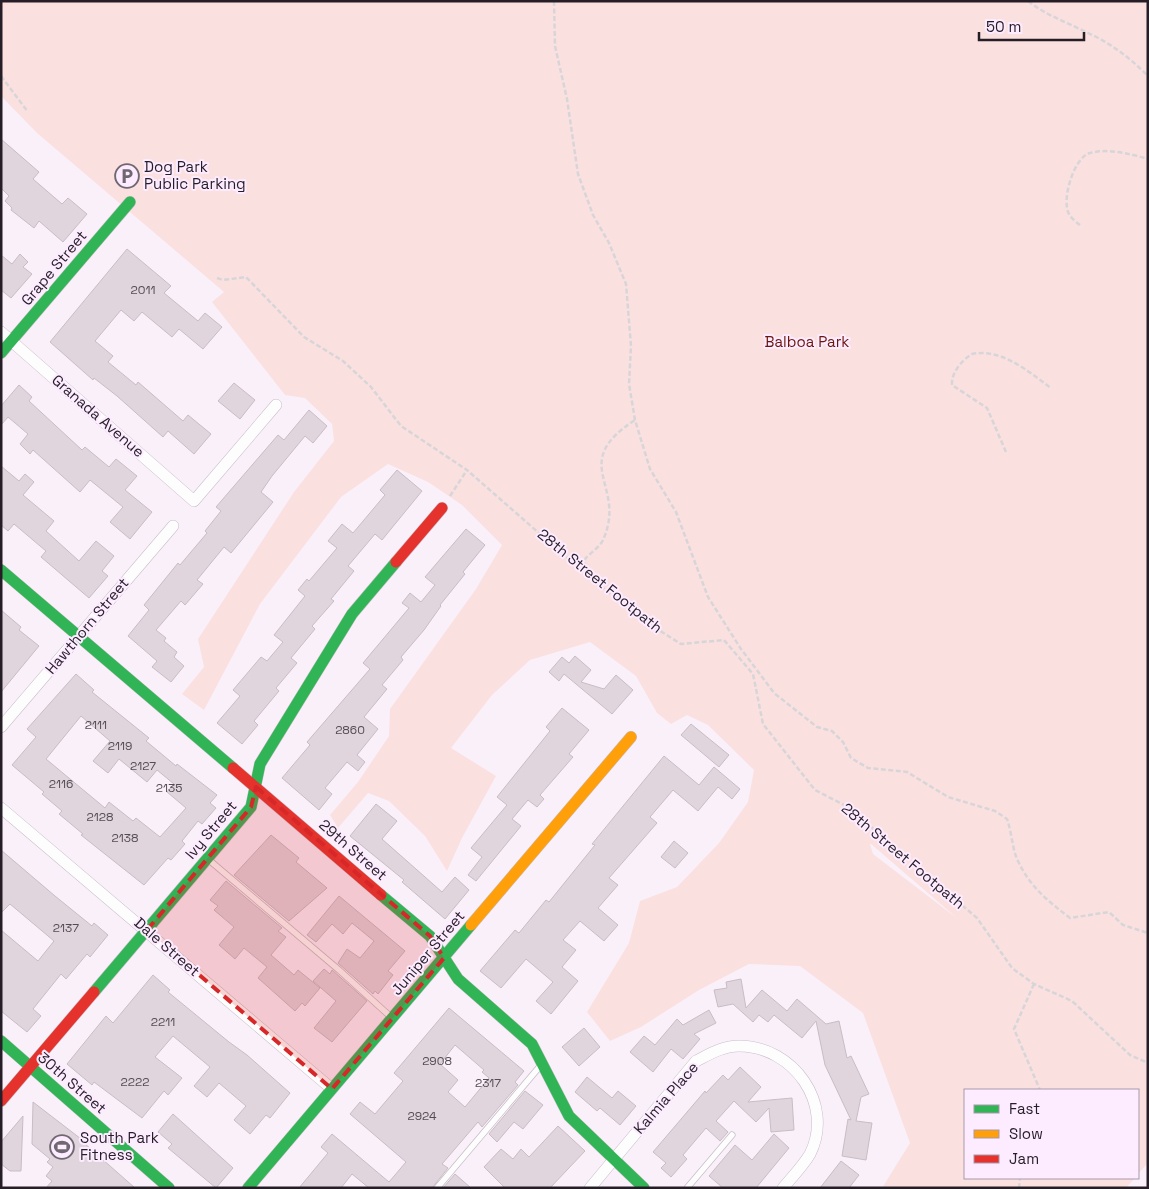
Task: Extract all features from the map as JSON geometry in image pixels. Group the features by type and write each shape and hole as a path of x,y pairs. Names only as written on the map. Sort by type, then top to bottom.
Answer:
{"street":[{"name":"Grape Street","path":"1,353 130,202"},
{"name":"Granada Avenue","path":"1,332 194,501 276,405"},
{"name":"Ivy Street","path":"1,1101 251,807 260,764 352,614 442,508"},
{"name":"Hawthorn Street","path":"1,727 173,526"},
{"name":"29th Street","path":"1,570 430,936 458,979 532,1044 570,1116 644,1188"},
{"name":"Juniper Street","path":"248,1188 631,737"},
{"name":"Dale Street","path":"1,808 332,1089"},
{"name":"30th Street","path":"1,1041 169,1188"},
{"name":"Kalmia Place","path":"590,1188 696,1061 719,1049 738,1046 760,1048 788,1062 802,1076 814,1102 816,1131 810,1154 783,1188"}],"lane":[{"path":"207,859 339,970 392,1018"},
{"path":"437,1188 543,1063"},
{"path":"687,1188 732,1135"}],"path":[{"path":"554,1 555,46 568,99 578,174 593,215 609,243 626,284 631,346 629,384 635,420 650,469 676,512 708,597 741,649 774,693 817,726 832,731 844,742 851,758 868,768 907,772 948,797 995,811 1008,819 1017,860 1026,875 1041,896 1070,918 1109,912 1123,925 1148,933"},
{"path":"1028,1 1056,20 1091,34 1111,45 1148,76"},
{"path":"1,76 28,112"},
{"path":"1080,225 1069,215 1066,205 1071,180 1079,160 1088,153 1103,151 1148,159"},
{"name":"28th Street Footpath","path":"217,278 223,280 246,277 304,338 343,361 371,387 401,426 467,470 588,576 646,622 682,644 724,640 752,674 763,724 815,790 848,807 977,918 1012,968 1034,984"},
{"path":"1006,452 992,414 987,408 952,385 952,376 972,354 992,354 1022,367 1051,388"},
{"path":"588,576 584,568 585,559 603,542 608,526 607,488 601,468 602,457 606,445 615,434 635,420"},
{"path":"442,508 467,470"},
{"path":"1040,1089 1014,1028 1034,984 1072,1001 1130,1055 1148,1063"}],"highlighted area":[{"path":"256,787 430,936 444,958 332,1089 147,930 251,807"}],"green space":[{"name":"Balboa Park","path":"1,1 1148,1 1148,1163 1139,1173 1139,1089 964,1089 964,1179 1134,1179 1126,1188 882,1188 910,1143 863,1013 800,966 749,964 699,990 641,1027 610,1041 587,1012 629,943 640,901 677,887 719,843 748,802 754,770 708,725 687,715 671,724 657,713 636,676 590,642 530,660 492,695 451,748 496,776 462,838 447,871 425,836 389,801 368,793 338,828 330,815 358,782 389,736 390,709 476,589 502,545 462,505 428,482 388,464 341,497 260,604 204,710 182,694 204,667 198,639 294,492 334,441 332,424 305,398 285,395 212,302 224,292 37,133 1,96","holes":["870,844 871,844 958,919 873,854"]}],"building":[{"path":"1,139 39,172 33,179 62,204 68,198 87,214 63,242 39,221 34,228 11,210 12,208 5,201 9,196 1,188"},
{"path":"127,249 171,286 164,293 198,321 205,313 222,327 203,349 179,329 172,337 142,312 134,321 121,310 95,341 113,356 108,362 136,385 138,382 183,421 188,415 211,434 194,454 168,431 163,437 117,396 94,378 93,380 50,342"},
{"path":"20,254 28,262 23,267 32,274 11,298 1,290 1,255 12,264"},
{"path":"234,383 255,400 240,419 218,401"},
{"path":"19,385 32,397 29,401 82,450 85,447 109,467 116,459 137,476 125,490 152,512 130,539 110,522 123,507 90,480 80,492 33,450 30,454 20,444 28,434 8,417 1,425 1,406"},
{"path":"309,410 327,426 313,443 305,436 261,492 273,502 231,553 224,547 197,580 203,584 185,605 181,601 156,630 166,638 164,641 177,652 174,657 184,666 171,682 152,667 157,661 128,636 149,610 144,605 178,563 180,565 207,533 205,531 221,511 216,507 278,435 284,440"},
{"path":"1,466 19,481 25,474 34,482 23,495 54,521 46,531 79,561 96,541 114,556 102,571 108,576 89,598 41,557 46,551 14,524 8,531 1,525"},
{"path":"397,470 422,491 382,540 375,534 348,566 354,571 331,599 334,601 312,626 315,629 291,658 297,663 276,688 279,691 254,721 258,725 242,744 217,723 240,696 233,690 261,657 267,661 283,642 274,635 305,596 298,590 307,579 309,581 337,548 328,541 342,524 353,533 385,495 380,490"},
{"path":"466,529 485,545 463,572 465,574 440,605 424,630 401,657 403,660 382,685 387,689 364,717 378,729 357,755 365,762 358,771 347,762 325,788 332,794 319,810 282,778 310,745 307,742 370,669 363,663 409,608 402,603 410,593 421,602 435,585 425,577"},
{"path":"1,610 21,627 19,630 39,646 1,692"},
{"path":"575,656 591,670 581,682 604,689 616,675 633,690 612,714 564,674 559,681 549,672 562,657 569,663"},
{"path":"76,674 94,690 92,692 149,738 146,741 176,766 177,764 217,795 210,803 216,808 202,824 198,821 182,841 185,844 171,860 168,858 144,885 81,835 83,834 59,814 62,811 42,794 44,792 12,765 36,737 27,729","holes":["81,716 110,741 93,761 108,773 119,759 147,782 157,770 174,784 167,792 186,808 160,837 136,818 133,821 109,802 105,808 46,759"]},
{"path":"562,708 589,730 569,754 573,757 540,795 544,799 537,807 528,800 512,819 521,826 476,881 468,875 482,857 471,848 507,805 497,797 550,731 546,727"},
{"path":"691,724 729,755 719,767 681,735"},
{"path":"664,756 699,785 714,767 740,789 732,799 718,787 698,811 673,790 650,817 657,823 609,878 618,885 598,908 618,925 604,941 580,921 563,940 576,950 562,967 578,981 551,1014 536,1001 553,982 526,959 501,988 480,971 515,930 519,933 546,900 549,902 595,845 592,844"},
{"path":"376,804 397,821 382,839 442,892 455,877 469,890 445,919 402,882 404,880 350,836"},
{"path":"271,835 299,858 296,862 327,888 289,921 234,875"},
{"path":"674,841 688,853 675,868 661,857"},
{"path":"1,850 92,926 94,923 108,935 90,957 87,954 66,979 61,974 33,1009 41,1016 27,1032 1,1011 1,930 38,961 54,941 10,904 1,913"},
{"path":"226,881 282,928 278,931 286,937 271,955 294,975 298,970 320,988 305,1006 302,1003 295,1011 258,978 267,967 244,948 235,959 219,945 234,927 214,910 218,906 210,900"},
{"path":"339,896 405,951 388,971 393,975 378,994 375,991 373,994 338,963 347,949 360,958 374,941 352,923 343,934 332,924 316,942 307,935"},
{"path":"324,969 330,974 332,970 367,1001 332,1042 314,1028 336,1001 313,981"},
{"path":"153,975 170,990 168,992 247,1055 290,1093 270,1118 266,1115 250,1134 234,1120 246,1106 219,1083 207,1097 194,1086 210,1067 173,1036 155,1057 182,1078 168,1095 164,1091 142,1118 94,1082 92,1085 67,1064 106,1016 113,1023"},
{"path":"741,979 746,1008 762,990 787,1011 797,999 826,1024 839,1021 847,1058 851,1056 869,1094 861,1097 856,1121 872,1123 866,1160 842,1156 848,1119 851,1120 825,1065 816,1021 802,1038 774,1015 768,1022 759,1015 753,1022 733,1004 718,1007 714,990 727,988 726,982"},
{"path":"449,1008 524,1071 515,1082 518,1085 482,1127 478,1122 442,1164 448,1168 432,1188 369,1188 352,1174 341,1188 299,1188 328,1153 321,1147 332,1134 389,1182 406,1162 350,1114 360,1102 375,1114 403,1081 394,1073","holes":["455,1045 484,1070 482,1072 489,1078 465,1107 448,1092 458,1080 440,1064"]},
{"path":"709,1010 716,1023 694,1034 700,1039 683,1059 671,1049 653,1072 630,1052 644,1036 655,1045 677,1019 683,1025"},
{"path":"584,1028 600,1047 579,1066 562,1047"},
{"path":"740,1067 761,1087 748,1102 792,1098 794,1130 771,1132 769,1108 756,1122 734,1101 716,1121 728,1132 720,1141 706,1128 683,1155 687,1159 671,1177 661,1168 666,1163 653,1152 705,1091 706,1093 723,1075 728,1080"},
{"path":"587,1077 612,1098 618,1091 636,1106 620,1125 600,1108 597,1111 575,1092"},
{"path":"525,1091 543,1105 523,1129 514,1122 497,1142 489,1134"},
{"path":"33,1102 85,1142 135,1188 46,1188 52,1181 46,1176 53,1167 47,1162 50,1159 32,1144"},
{"path":"173,1114 233,1168 216,1188 168,1148 172,1144 158,1132"},
{"path":"23,1116 21,1171 10,1171 1,1164 1,1142"},
{"path":"558,1126 585,1151 550,1188 505,1188 484,1167 501,1149 513,1159 521,1149 529,1157"},
{"path":"774,1134 789,1148 756,1188 723,1188 709,1176 735,1145 752,1160"},
{"path":"841,1161 859,1175 849,1188 820,1188"},
{"path":"455,1174 471,1188 443,1188"}],"traffic: fast":[{"path":"1,353 130,202"},
{"path":"94,992 251,807 260,764 352,614 396,562"},
{"path":"1,570 233,768"},
{"path":"381,895 430,936 458,979 532,1044 569,1116 644,1188"},
{"path":"248,1188 471,925"},
{"path":"1,1041 169,1188"}],"traffic: slow":[{"path":"471,925 631,737"}],"traffic: jam":[{"path":"396,562 442,508"},
{"path":"233,768 381,895"},
{"path":"1,1101 94,992"}],"place":[{"name":"Dog Park Public Parking","path":"127,176"},
{"name":"South Park Fitness","path":"62,1147"}]}
